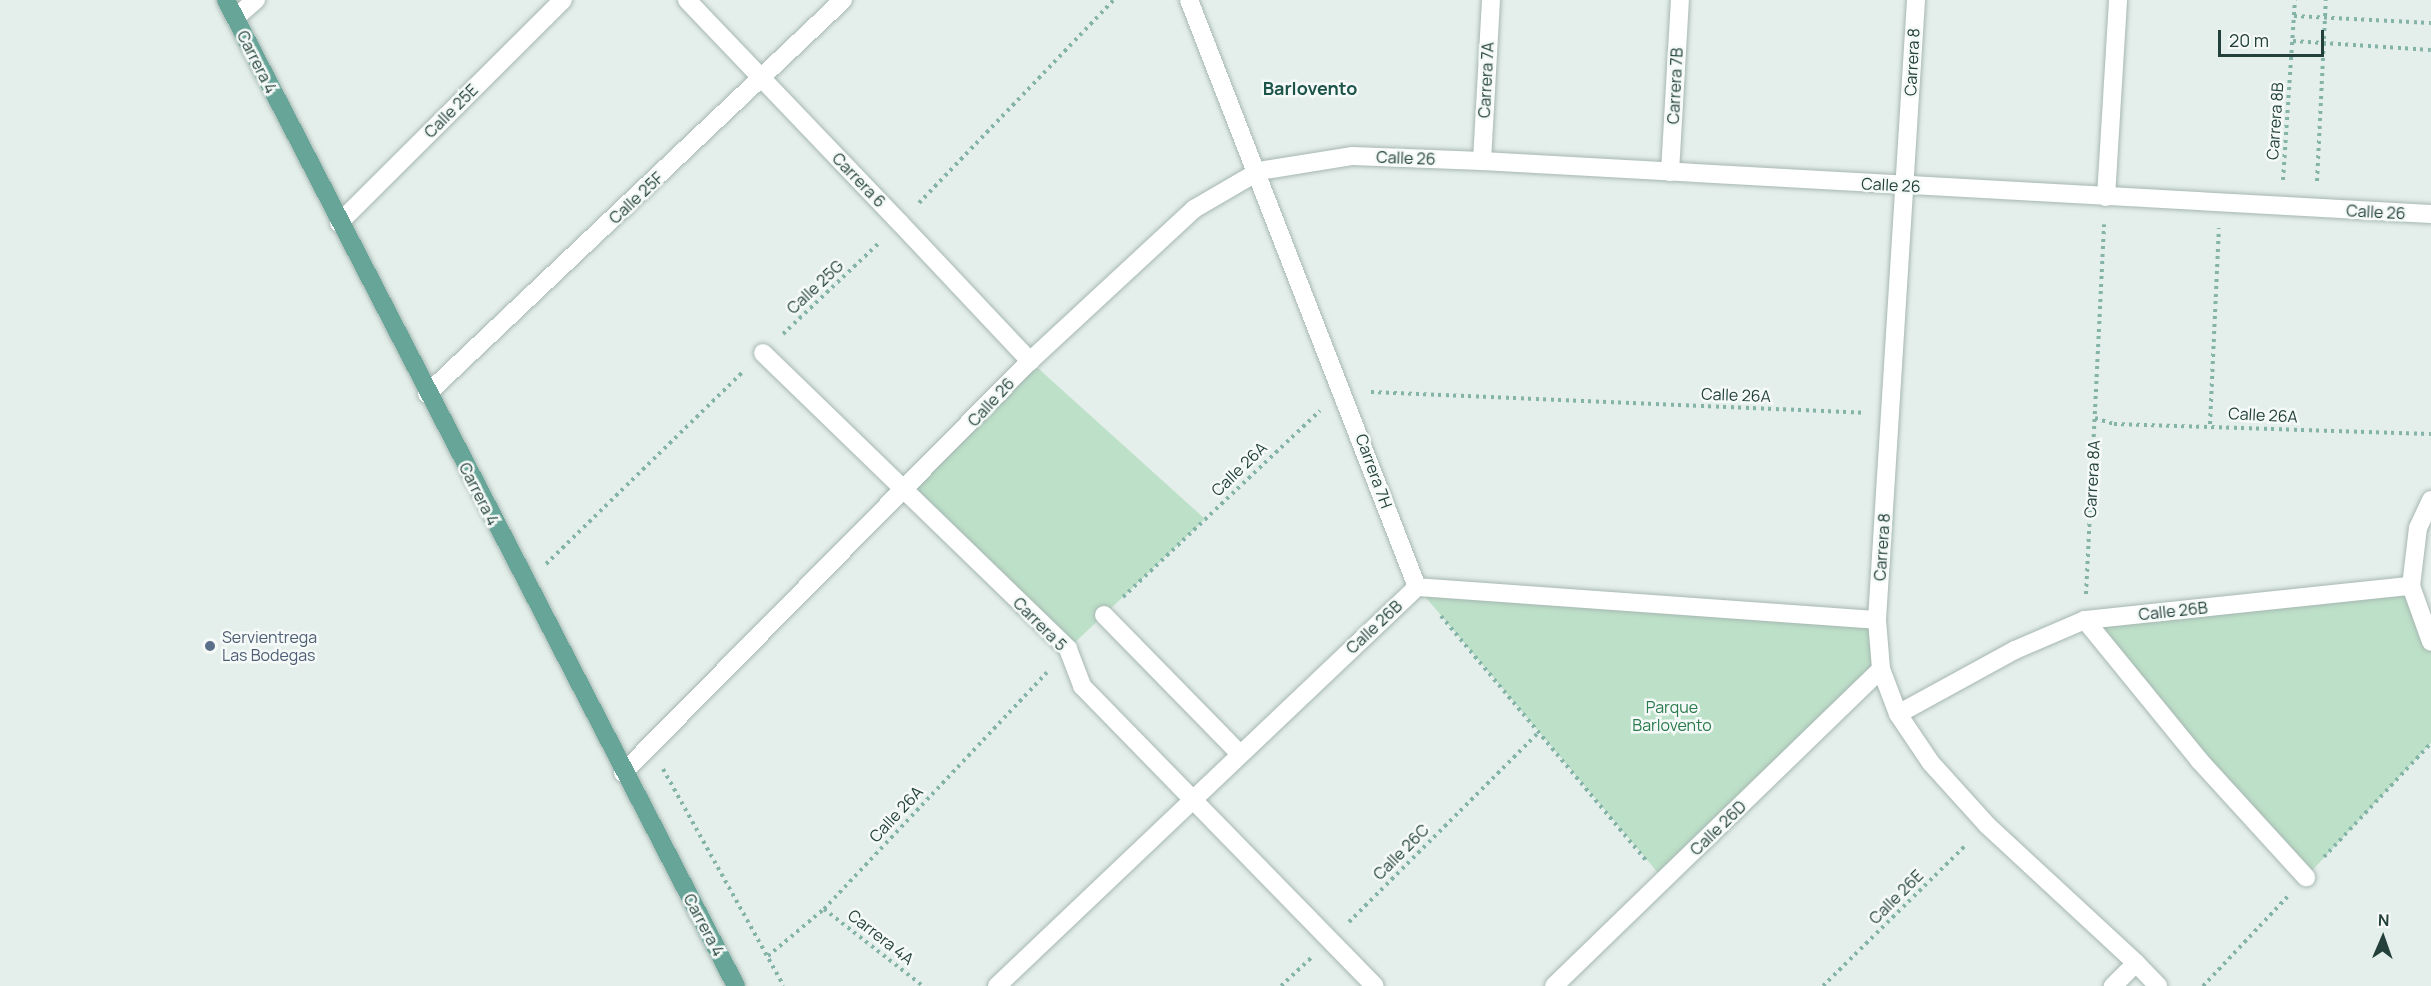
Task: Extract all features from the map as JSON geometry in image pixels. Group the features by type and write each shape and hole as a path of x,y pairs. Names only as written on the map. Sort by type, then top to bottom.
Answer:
{"main road":[{"name":"Carrera 4","path":"226,0 525,585 736,986"}],"street":[{"path":"235,18 256,0"},
{"name":"Calle 25E","path":"339,223 564,0"},
{"name":"Carrera 6","path":"687,0 1030,360"},
{"name":"Calle 25F","path":"427,394 763,80 843,0"},
{"name":"Carrera 7H","path":"1189,0 1345,391 1417,587"},
{"name":"Carrera 7A","path":"1482,161 1491,0"},
{"name":"Carrera 7B","path":"1670,172 1680,0"},
{"name":"Carrera 8","path":"1916,0 1877,620 1881,669 1898,714 1931,764 1987,825 2158,986"},
{"path":"2106,197 2118,0"},
{"name":"Calle 26","path":"623,773 904,494 1030,360 1194,209 1259,171 1353,156 1482,161 2431,214"},
{"name":"Carrera 5","path":"763,353 904,494 1068,649 1082,686 1328,942 1375,986"},
{"path":"2431,500 2418,528 2411,586 2431,642"},
{"name":"Calle 26B","path":"1898,714 2015,650 2085,620 2411,586"},
{"name":"Calle 26B","path":"997,986 1192,800 1238,752 1417,587 1877,620"},
{"path":"1104,615 1238,752"},
{"path":"2085,620 2199,760 2306,877"},
{"name":"Calle 26D","path":"1554,986 1881,669"},
{"path":"2113,986 2136,963"}],"path":[{"name":"Calle 25G","path":"525,585 900,223 1114,0"},
{"name":"Carrera 8B","path":"2281,207 2295,0"},
{"path":"2316,209 2321,43 2326,0"},
{"path":"2294,16 2431,23"},
{"path":"2293,41 2431,50"},
{"name":"Carrera 8A","path":"2085,620 2106,197"},
{"path":"2210,424 2220,203"},
{"name":"Calle 26A","path":"1104,615 1289,437 1345,391 1891,414"},
{"name":"Calle 26A","path":"2095,418 2114,424 2210,424 2431,434"},
{"path":"1417,587 1538,734 1664,880"},
{"name":"Calle 26A","path":"768,956 824,909 1068,649"},
{"name":"Calle 26C","path":"1281,986 1538,734"},
{"path":"650,745 784,986"},
{"name":"Calle 26E","path":"1823,986 1987,825"},
{"name":"Carrera 4A","path":"824,909 923,986"}],"green space":[{"path":"1030,361 1205,519 1068,649 904,494"},
{"path":"2411,586 2431,642 2431,743 2306,877 2085,620"},
{"name":"Parque Barlovento","path":"1417,587 1877,620 1881,669 1664,880"}],"place":[{"name":"Servientrega Las Bodegas","path":"210,646"}],"district":[{"name":"Barlovento","path":"1310,88"}]}
